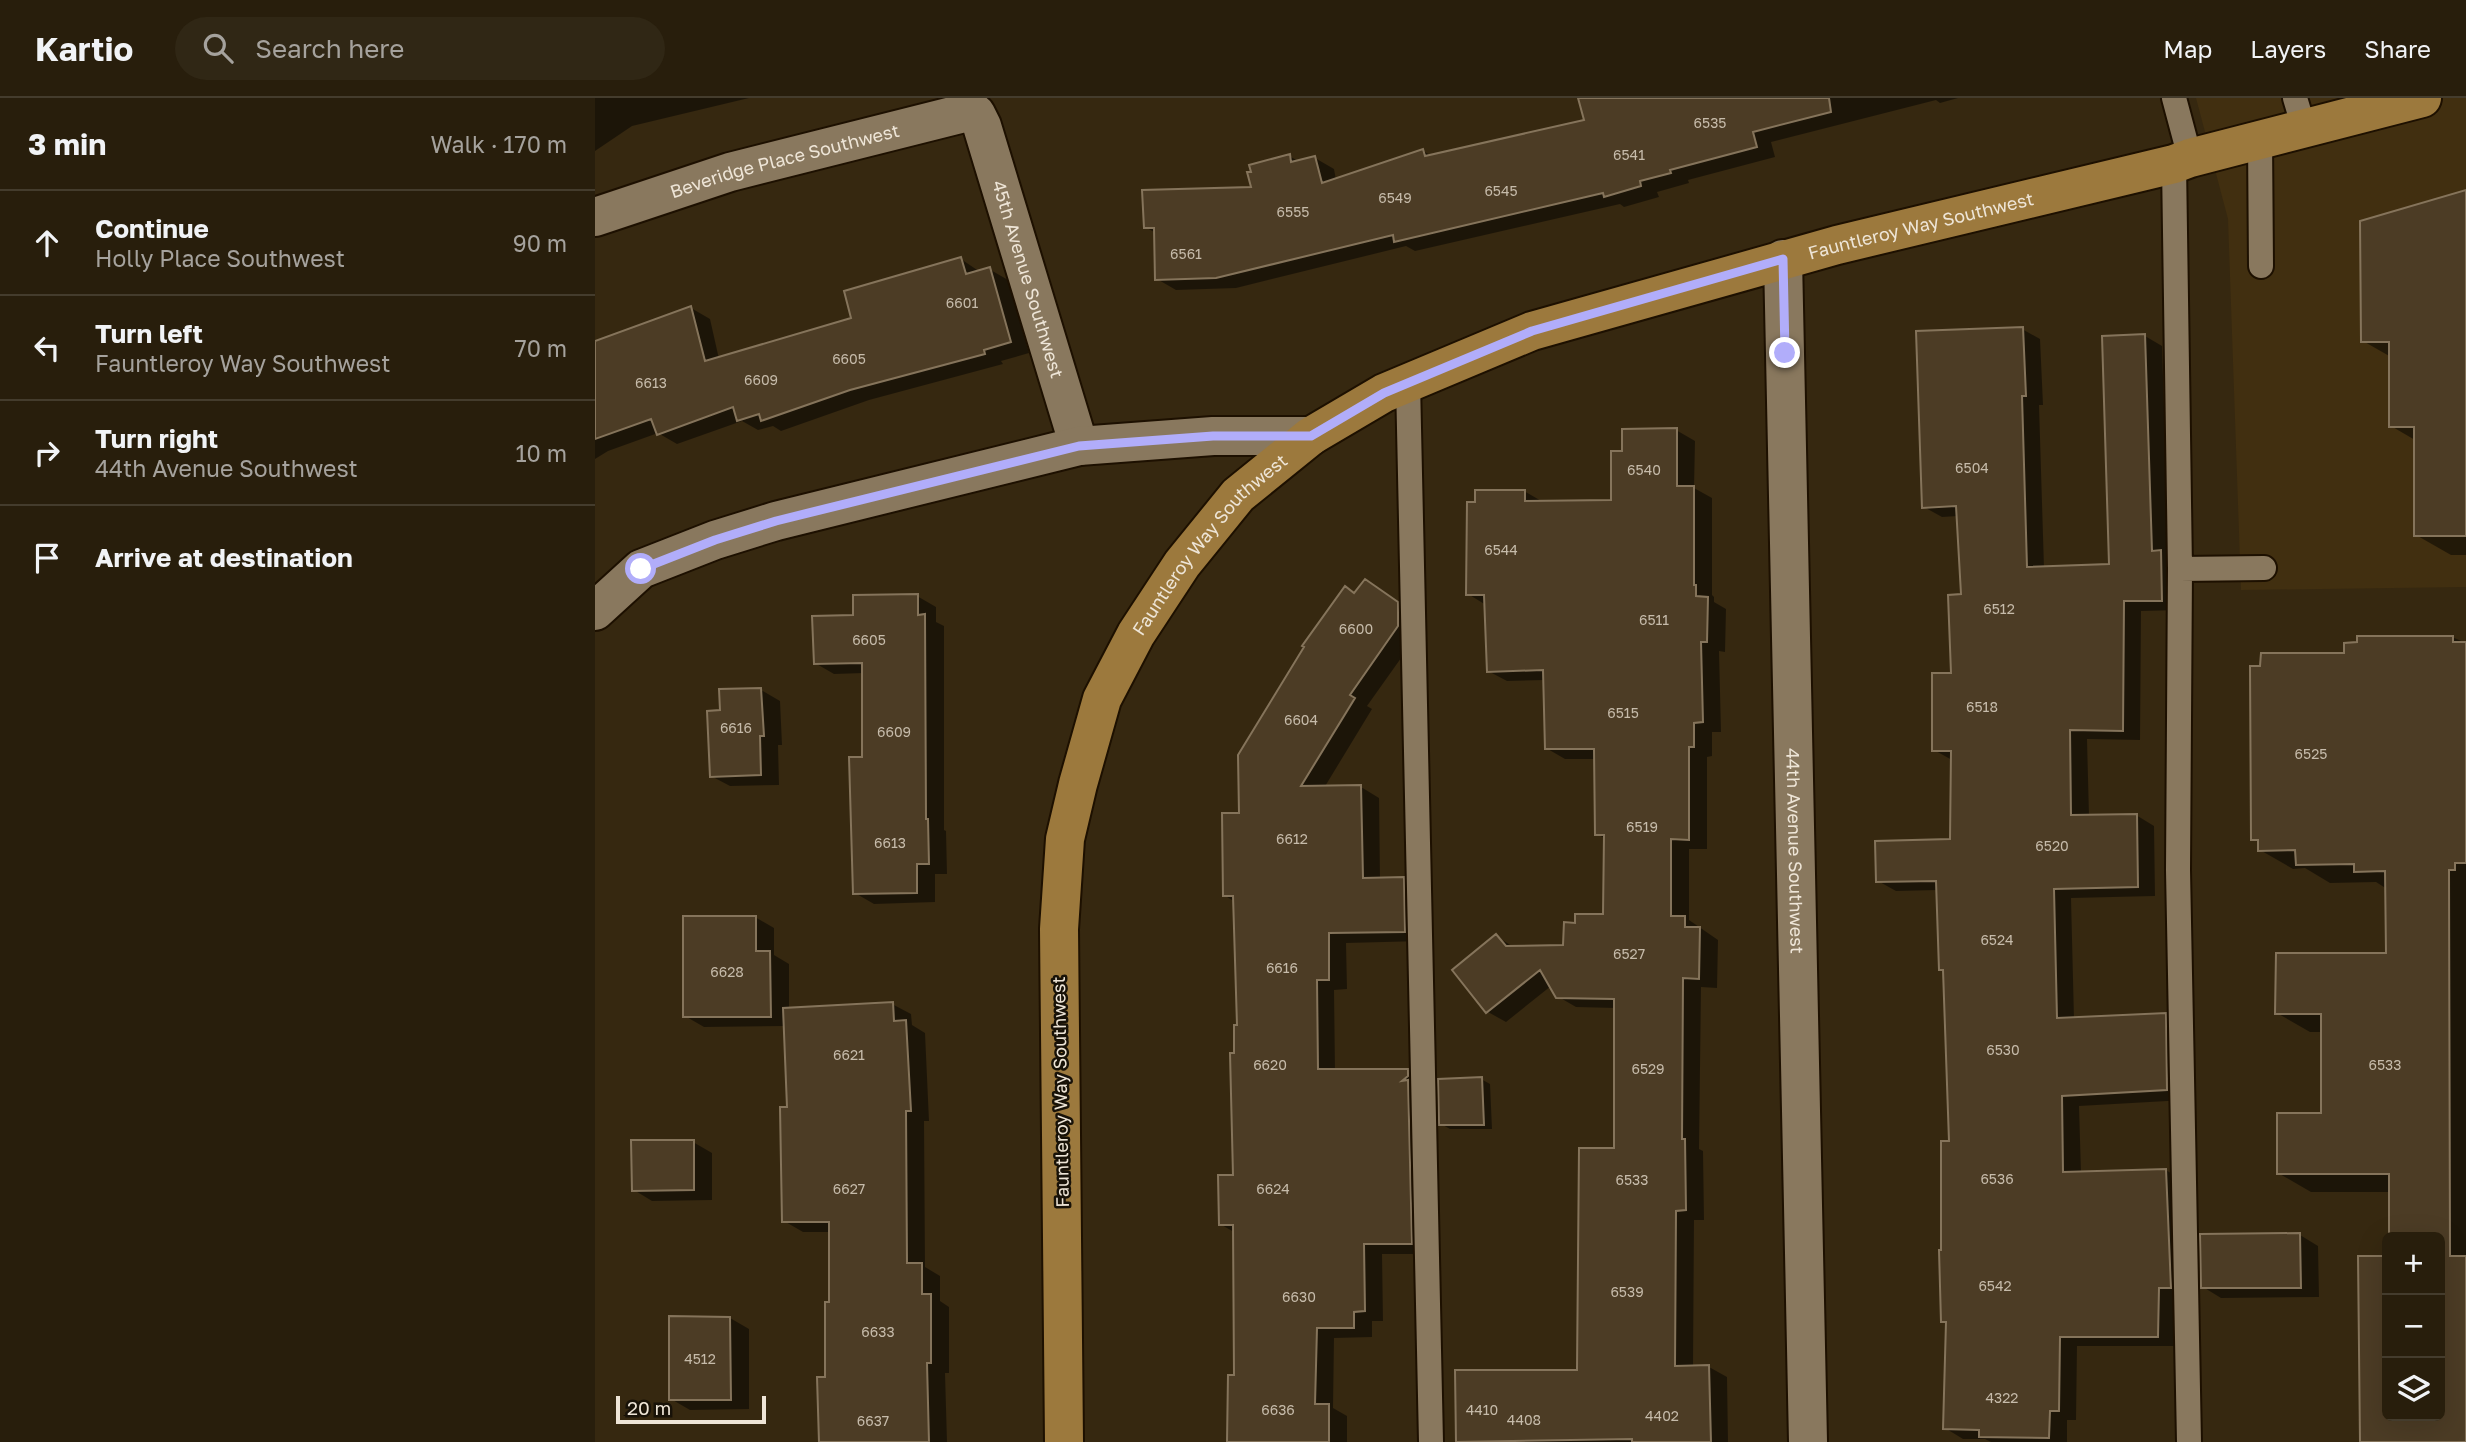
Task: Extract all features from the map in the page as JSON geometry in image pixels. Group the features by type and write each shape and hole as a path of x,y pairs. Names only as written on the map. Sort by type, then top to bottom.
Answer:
{"main road":[{"name":"Fauntleroy Way Southwest","path":"1064,1442 1059,929 1065,839 1103,699 1136,634 1182,564 1238,495 1311,436 1384,393 1532,331 1783,259 2260,140 2299,113 2422,98"}],"street":[{"name":"Beveridge Place Southwest","path":"595,217 730,172 964,113 976,114"},
{"name":"45th Avenue Southwest","path":"976,114 982,126 1079,446"},
{"name":"44th Avenue Southwest","path":"1783,259 1808,1442"},
{"path":"595,611 641,569 715,540 776,521 1079,446 1213,436 1311,436"}],"lane":[{"path":"2174,98 2182,161 2178,870 2189,1442"},
{"path":"2260,140 2261,266"},
{"path":"1409,382 1431,1442"},
{"path":"2181,569 2264,568"}],"shaded area":[{"path":"2196,98 2466,98 2466,587 2241,590 2228,219"}],"building":[{"path":"1578,98 1829,98 1831,112 1753,132 1757,147 1670,170 1671,173 1640,181 1641,186 1604,197 1603,193 1394,242 1393,235 1216,278 1155,280 1154,228 1144,228 1142,190 1251,187 1247,172 1251,172 1249,165 1290,154 1291,162 1315,156 1322,183 1423,149 1425,156 1584,120"},
{"path":"2466,190 2466,536 2414,536 2414,427 2389,427 2389,342 2361,342 2360,221"},
{"path":"961,257 966,274 990,267 1011,342 984,350 985,354 850,390 761,421 759,414 737,421 733,407 657,435 651,419 595,439 595,341 691,306 705,361 851,318 844,291"},
{"path":"2023,327 2026,396 2022,396 2027,567 2109,564 2102,336 2145,334 2152,551 2161,550 2162,601 2124,601 2123,731 2070,730 2071,815 2137,814 2138,887 2054,889 2057,1018 2166,1013 2167,1090 2062,1096 2063,1172 2166,1169 2171,1288 2159,1288 2158,1337 2060,1337 2059,1411 2050,1411 2049,1438 1979,1437 1979,1430 1943,1429 1946,1322 1941,1322 1939,1250 1941,1141 1949,1141 1943,970 1939,970 1936,881 1876,882 1875,841 1950,839 1951,751 1932,751 1932,673 1951,673 1948,595 1961,594 1956,506 1922,508 1916,331"},
{"path":"1677,428 1677,486 1694,486 1696,596 1708,597 1707,642 1701,642 1703,722 1694,723 1694,747 1689,747 1689,840 1671,839 1671,916 1685,916 1685,927 1700,927 1699,979 1683,978 1682,1139 1685,1139 1686,1210 1676,1211 1675,1366 1709,1365 1711,1442 1632,1442 1632,1439 1456,1442 1455,1370 1577,1370 1579,1148 1614,1148 1614,999 1556,998 1540,970 1486,1013 1452,970 1496,934 1506,946 1563,945 1564,922 1575,923 1575,914 1603,914 1604,835 1595,835 1594,749 1545,749 1543,670 1487,672 1484,595 1466,595 1467,502 1475,502 1475,490 1525,490 1525,501 1611,500 1611,451 1622,451 1622,429"},
{"path":"1365,579 1398,602 1398,626 1350,695 1355,698 1301,786 1361,785 1363,878 1404,877 1405,932 1329,933 1329,980 1317,980 1318,1069 1408,1069 1408,1076 1402,1081 1408,1080 1412,1244 1364,1244 1365,1311 1354,1312 1354,1328 1317,1328 1315,1404 1329,1404 1329,1442 1227,1442 1228,1375 1234,1375 1233,1225 1219,1225 1218,1175 1233,1175 1230,1053 1234,1053 1234,1025 1237,1025 1233,896 1223,896 1222,813 1239,813 1238,755 1304,647 1302,646 1345,586 1354,593"},
{"path":"918,594 918,615 925,614 926,819 929,864 917,864 917,893 853,894 849,757 862,757 862,663 814,664 812,616 853,615 853,595"},
{"path":"2357,636 2453,636 2453,642 2466,642 2466,863 2455,863 2455,870 2449,870 2450,1256 2466,1256 2466,1442 2360,1442 2358,1256 2382,1256 2382,1421 2445,1421 2445,1232 2389,1232 2389,1174 2277,1174 2277,1113 2321,1113 2321,1014 2275,1014 2276,953 2386,953 2385,871 2354,872 2354,864 2296,865 2295,850 2258,851 2258,840 2251,840 2250,666 2260,666 2261,653 2344,653 2344,643 2357,642"},
{"path":"761,688 764,736 760,736 761,775 710,777 707,711 720,710 719,689"},
{"path":"683,916 756,916 756,951 770,951 771,1017 683,1017"},
{"path":"893,1002 894,1021 906,1020 911,1111 906,1111 907,1263 922,1263 922,1294 931,1294 931,1363 927,1363 929,1442 819,1442 817,1377 825,1377 829,1222 782,1222 780,1107 787,1107 783,1008"},
{"path":"1482,1077 1484,1125 1439,1125 1438,1079"},
{"path":"631,1140 694,1140 694,1190 632,1191"},
{"path":"2300,1233 2301,1288 2201,1288 2200,1234"},
{"path":"669,1316 730,1317 731,1400 669,1400"}],"route":[{"path":"641,569 715,540 776,521 1079,446 1213,436 1311,436 1384,393 1532,331 1783,259 1785,353"}]}
